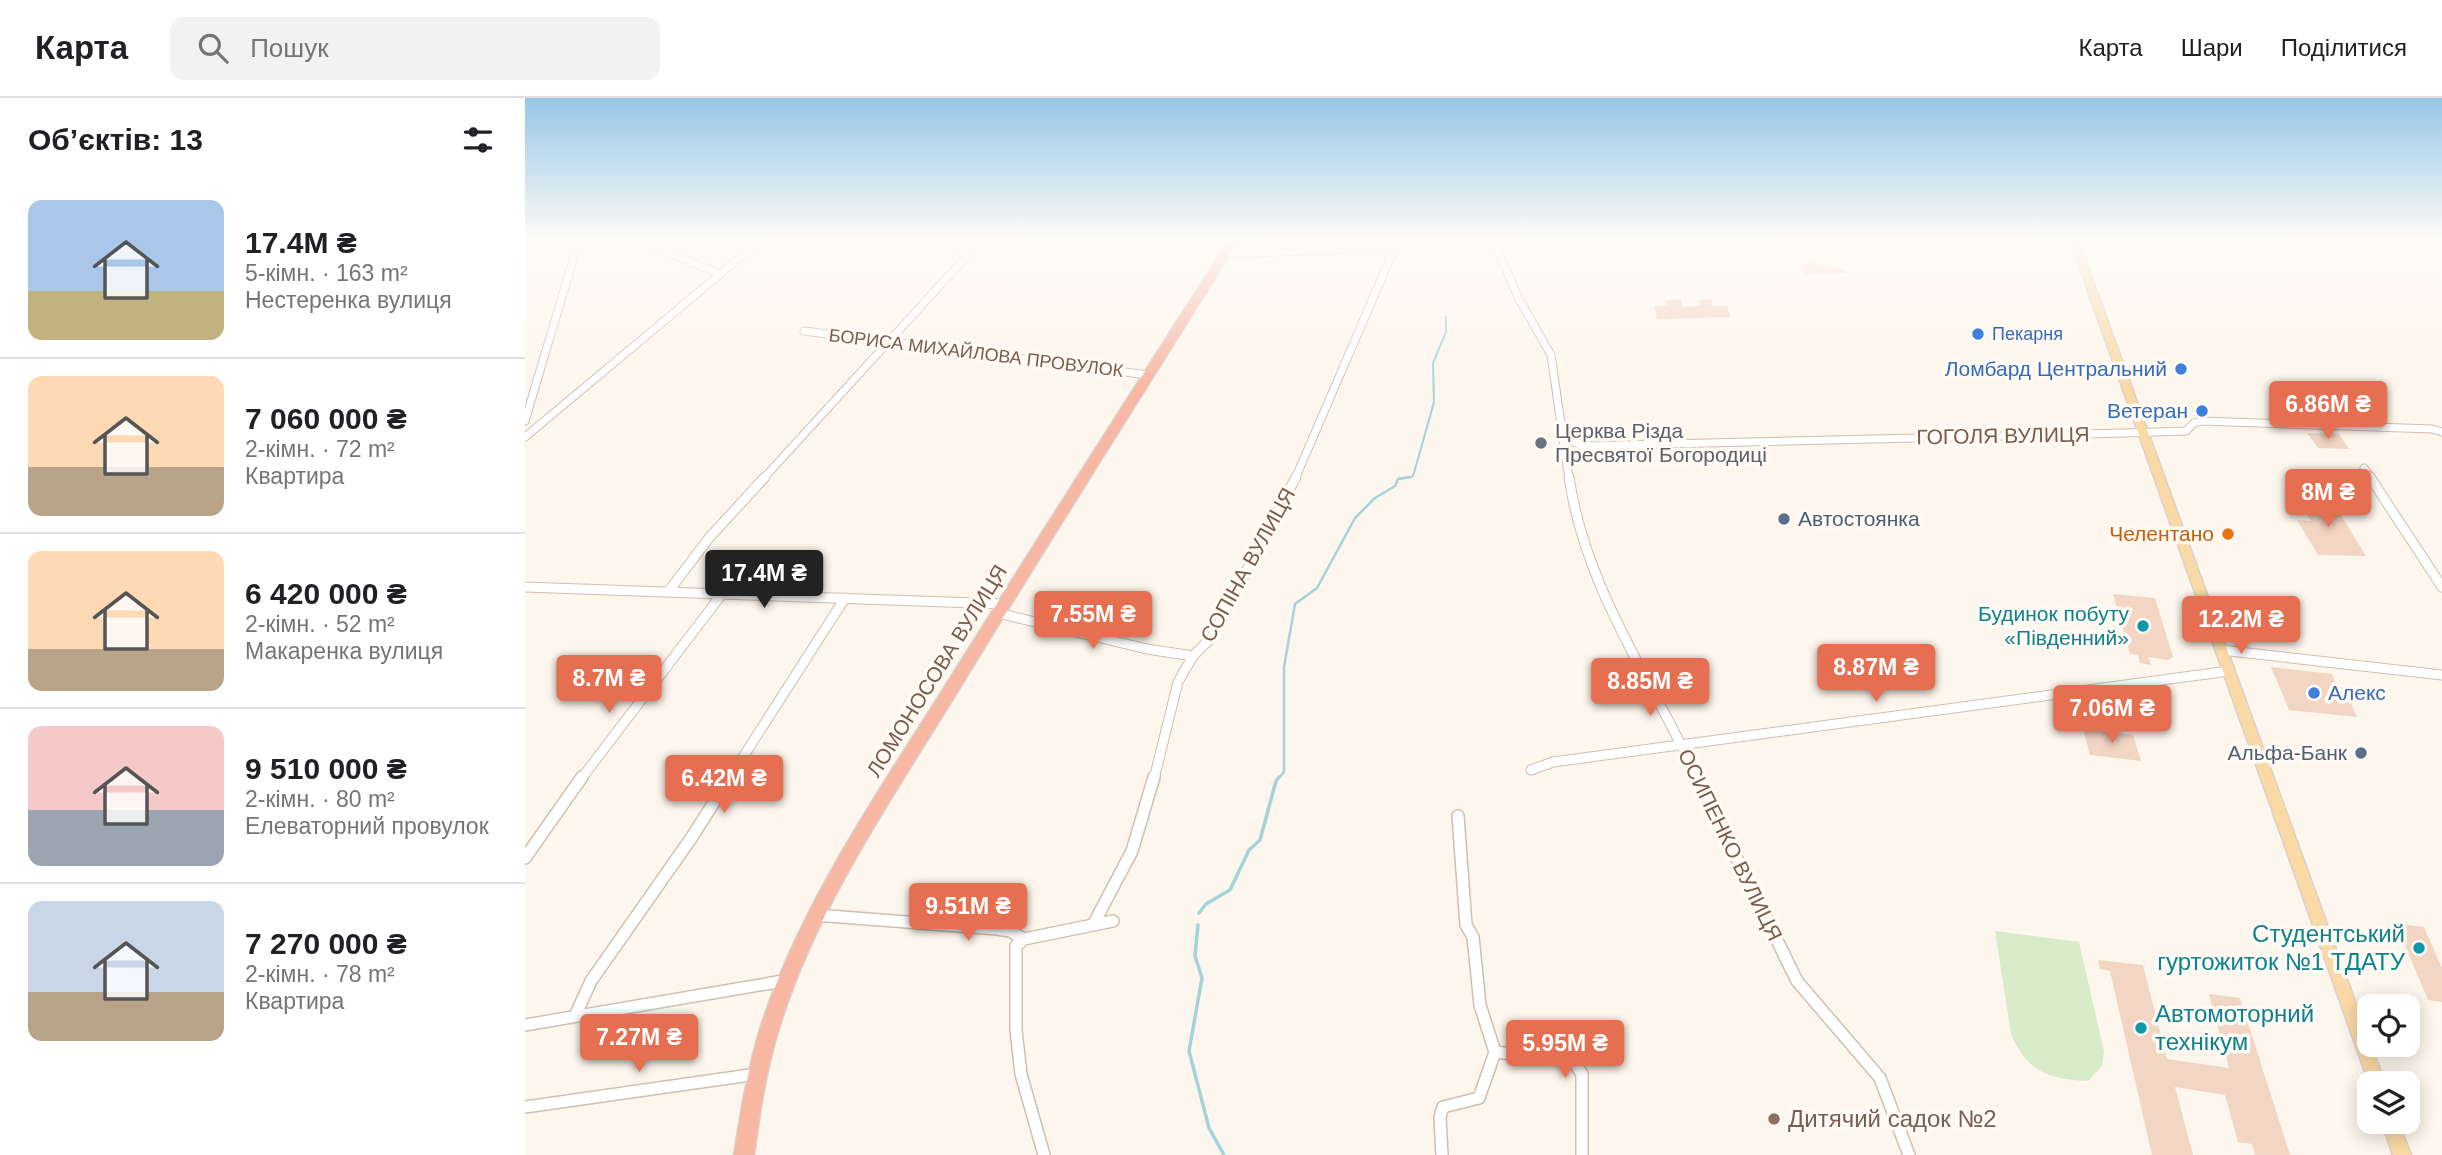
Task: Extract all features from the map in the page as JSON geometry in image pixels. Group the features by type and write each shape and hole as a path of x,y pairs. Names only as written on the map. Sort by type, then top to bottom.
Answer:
{"highway":[{"name":"ЛОМОНОСОВА ВУЛИЦЯ","path":"744,1155 757,1074 789,980 816,915 837,876 1001,608 1203,289"}],"main road":[{"path":"2091,289 2373,1071"},
{"path":"2394,1134 2402,1155"}],"street":[{"path":"525,421 564,289"},
{"path":"525,437 702,289"},
{"path":"668,592 709,537 937,289"},
{"name":"СОПІНА ВУЛИЦЯ","path":"1093,925 1132,851 1160,761 1178,682 1193,656 1211,638 1289,495 1352,353 1375,289"},
{"name":"ОСИПЕНКО ВУЛИЦЯ","path":"1515,289 1551,355 1574,515 1587,558 1608,607 1682,746 1751,892 1797,981 1880,1078 1909,1155"},
{"name":"БОРИСА МИХАЙЛОВА ПРОВУЛОК","path":"804,331 1148,375"},
{"name":"ГОГОЛЯ ВУЛИЦЯ","path":"1562,437 1583,446 2142,433 2186,431 2194,423 2202,421 2432,429 2442,432"},
{"path":"2364,468 2442,587"},
{"path":"525,587 845,598 1001,608 1147,649 1193,656"},
{"path":"525,858 601,751 722,594"},
{"path":"575,1016 591,981 692,837 845,598"},
{"path":"2221,650 2442,675"},
{"path":"1531,770 1552,762 2229,671"},
{"path":"1442,1155 1440,1117 1443,1107 1479,1098 1496,1052 1481,1005 1473,937 1466,925 1458,816"},
{"path":"816,915 997,929 1010,931 1024,939"},
{"path":"1044,1155 1021,1074 1016,1030 1017,946 1024,939 1113,920"},
{"path":"525,1024 789,980"},
{"path":"1496,1052 1573,1061 1582,1074 1582,1155"},
{"path":"525,1107 757,1074"}],"green space":[{"path":"1995,931 2079,942 2104,1051 2102,1066 2088,1081 2062,1078 2041,1071 2024,1057 2017,1047 2011,1034"}],"building":[{"path":"1681,299 1683,307 1701,306 1700,300 1711,299 1713,306 1727,306 1730,317 1657,319 1654,306 1668,306 1666,300"},
{"path":"2307,433 2339,434 2349,449 2318,448"},
{"path":"2297,499 2331,499 2366,556 2318,555 2297,520 2311,521"},
{"name":"Будинок побуту «Південний»","path":"2113,594 2155,598 2173,657 2169,660 2148,657 2151,665 2140,663 2138,655 2130,654"},
{"name":"Алекс","path":"2271,667 2332,674 2337,687 2344,688 2357,717 2289,710"},
{"path":"2083,729 2133,735 2141,761 2090,755"},
{"name":"Студентський гуртожиток №1 ТДАТУ","path":"2396,924 2424,927 2442,968 2442,1002 2428,1000"},
{"name":"Автомоторний технікум","path":"2098,960 2143,965 2167,1059 2229,1068 2209,994 2240,998 2290,1155 2255,1155 2252,1144 2238,1142 2225,1095 2175,1087 2193,1155 2152,1155 2110,971 2100,969"}],"waterway":[{"path":"1398,479 1412,477 1414,473 1434,402 1433,363 1446,332 1446,317"},
{"path":"1398,479 1410,477"},
{"path":"1278,779 1284,772 1284,667 1295,604 1317,588 1355,518 1375,498 1395,486 1398,479"},
{"path":"1199,913 1206,904 1230,890 1249,850 1260,840 1279,777"},
{"path":"1198,925 1195,956 1202,978 1189,1051 1209,1128 1224,1155"}],"place":[{"name":"Пекарня","path":"1978,334"},
{"name":"Ломбард Центральний","path":"2181,369"},
{"name":"Ветеран","path":"2202,411"},
{"name":"Церква Різда Пресвятої Богородиці","path":"1541,443"},
{"name":"Автостоянка","path":"1784,519"},
{"name":"Челентано","path":"2228,534"},
{"name":"Будинок побуту «Південний»","path":"2143,626"},
{"name":"Алекс","path":"2314,693"},
{"name":"Альфа-Банк","path":"2361,753"},
{"name":"Студентський гуртожиток №1 ТДАТУ","path":"2419,948"},
{"name":"Автомоторний технікум","path":"2141,1028"},
{"name":"Дитячий садок №2","path":"1774,1119"}]}
